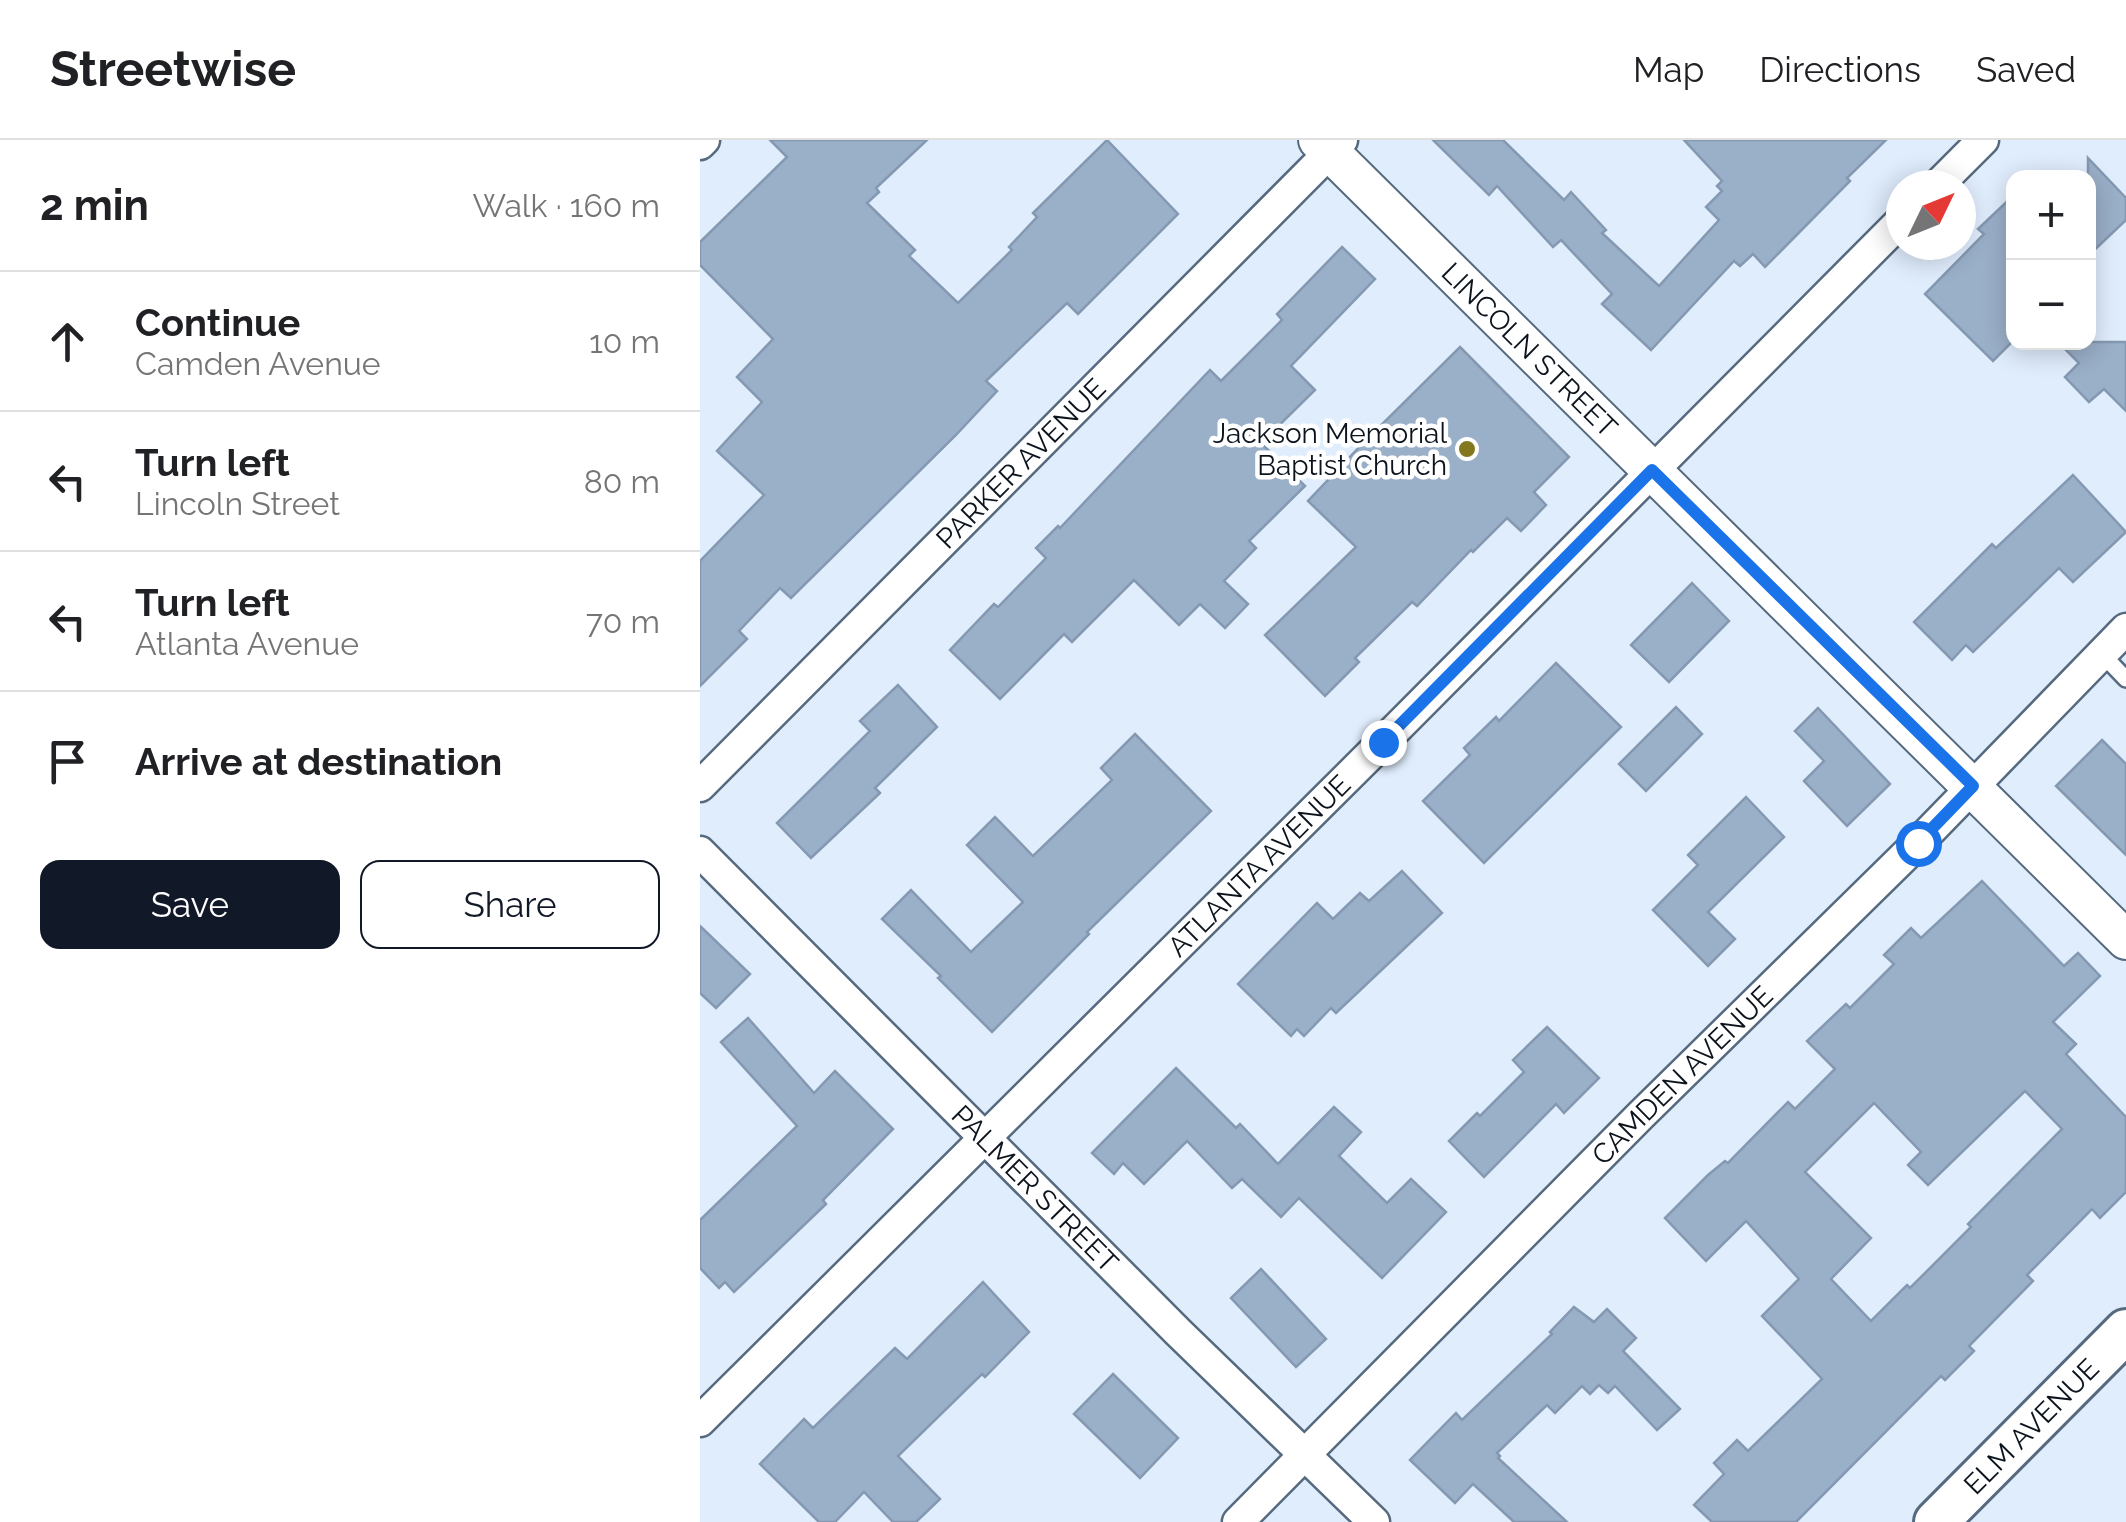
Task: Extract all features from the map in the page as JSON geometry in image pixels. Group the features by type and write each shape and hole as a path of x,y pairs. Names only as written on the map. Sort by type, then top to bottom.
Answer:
{"main road":[{"name":"ELM AVENUE","path":"1936,1522 2126,1331"}],"street":[{"path":"1953,170 1983,140"},
{"name":"LINCOLN STREET","path":"1330,144 2126,940"},
{"name":"PARKER AVENUE","path":"700,786 1330,144"},
{"name":"ATLANTA AVENUE","path":"700,1421 1886,236"},
{"name":"CAMDEN AVENUE","path":"1238,1522 2126,630"},
{"name":"PALMER STREET","path":"700,852 1178,1332 1374,1522"}],"lane":[{"path":"2102,654 2126,679"}],"building":[{"path":"770,140 927,140 876,188 879,192 867,203 915,250 909,256 958,303 1012,250 1009,247 1037,217 1033,213 1107,140 1178,214 1078,314 1067,303 986,381 997,391 956,435 791,598 780,588 739,631 747,639 700,686 700,561 764,495 717,451 762,402 737,377 773,339 700,265 700,242 787,157"},
{"path":"1433,140 1503,140 1564,200 1571,192 1606,230 1602,233 1659,286 1719,220 1706,207 1722,191 1717,186 1722,181 1684,140 1886,140 1765,267 1753,254 1740,266 1734,261 1651,350 1602,304 1612,294 1561,240 1553,247 1497,186 1489,195"},
{"path":"2088,158 2126,198 2126,220 2096,248 2096,170 2088,170"},
{"path":"2006,203 2006,348 1993,361 1925,294 1958,260 1976,260 1976,242 1984,234 1978,229"},
{"path":"1342,247 1375,279 1291,366 1315,390 1261,443 1305,486 1249,541 1256,548 1224,581 1248,604 1225,628 1200,604 1179,625 1134,580 1072,642 1064,634 1000,699 950,650 1046,558 1036,548 1060,528 1210,370 1221,381 1282,320 1277,314"},
{"path":"2096,342 2126,342 2126,411 2104,389 2089,402 2065,377 2079,363 2066,350 2096,350"},
{"path":"1460,347 1569,457 1534,492 1546,505 1521,531 1507,518 1417,606 1412,602 1355,658 1359,662 1325,696 1265,635 1356,547 1308,501"},
{"path":"2073,475 2126,532 2073,582 2059,568 1973,652 1966,645 1952,660 1914,622 1992,544 1996,548"},
{"path":"1692,583 1729,621 1669,682 1631,645"},
{"path":"1556,663 1621,727 1484,863 1423,801 1470,755 1464,748 1496,717 1499,721"},
{"path":"898,685 937,727 875,788 880,793 811,858 777,823 870,731 860,721"},
{"path":"1676,707 1702,734 1646,791 1619,764"},
{"path":"1818,708 1890,784 1847,826 1804,781 1824,761 1795,731"},
{"path":"1135,734 1211,811 992,1032 882,919 911,890 971,952 1023,902 967,845 995,817 1033,856 1112,780 1101,768"},
{"path":"2102,740 2126,764 2126,855 2056,786"},
{"path":"1746,797 1784,837 1708,912 1735,939 1708,966 1653,910 1698,865 1688,855"},
{"path":"1402,871 1442,913 1336,1013 1331,1008 1304,1036 1297,1029 1291,1036 1238,984 1317,903 1333,919 1360,893 1369,901"},
{"path":"1982,881 2064,966 2078,953 2100,976 2053,1022 2076,1044 2066,1054 2126,1117 2126,1192 2100,1218 2092,1209 2027,1275 2033,1281 1969,1346 1974,1351 1945,1380 1941,1376 1796,1522 1712,1522 1694,1505 1724,1474 1714,1463 1737,1440 1748,1451 1822,1379 1762,1316 1799,1279 1746,1221 1706,1261 1665,1218 1708,1175 1725,1161 1728,1163 1788,1102 1795,1109 1835,1069 1807,1041 1846,1004 1850,1008 1894,964 1884,955 1911,928 1921,938","holes":["2025,1091 2062,1129 1968,1224 1971,1227 1871,1321 1831,1279 1871,1238 1805,1172 1874,1103 1921,1152 1908,1165 1928,1185"]},
{"path":"700,926 750,974 716,1008 700,993"},
{"path":"748,1018 814,1093 835,1071 893,1129 823,1200 826,1204 734,1292 725,1282 719,1288 700,1268 700,1220 797,1126 721,1042"},
{"path":"1547,1027 1599,1078 1564,1113 1556,1104 1484,1177 1449,1141 1524,1072 1513,1060"},
{"path":"1176,1068 1236,1128 1240,1124 1278,1164 1334,1107 1361,1132 1339,1156 1387,1203 1411,1179 1446,1212 1382,1278 1299,1198 1281,1217 1242,1179 1232,1188 1187,1141 1144,1184 1123,1163 1114,1174 1092,1153"},
{"path":"1261,1269 1326,1339 1296,1367 1231,1298"},
{"path":"983,1282 1029,1332 898,1456 940,1499 916,1522 893,1522 864,1492 835,1522 819,1522 760,1464 804,1419 813,1428 895,1348 907,1359"},
{"path":"1574,1307 1594,1322 1607,1309 1636,1338 1623,1351 1680,1409 1657,1430 1615,1386 1608,1393 1599,1385 1590,1394 1582,1386 1555,1413 1547,1405 1497,1453 1567,1522 1514,1522 1473,1484 1455,1503 1410,1460 1456,1413 1462,1420 1552,1334"},
{"path":"1113,1374 1178,1438 1140,1478 1074,1414"}],"place":[{"name":"Jackson Memorial Baptist Church","path":"1467,449"}],"route":[{"path":"1383,742 1652,470 1973,786 1918,843"}]}
